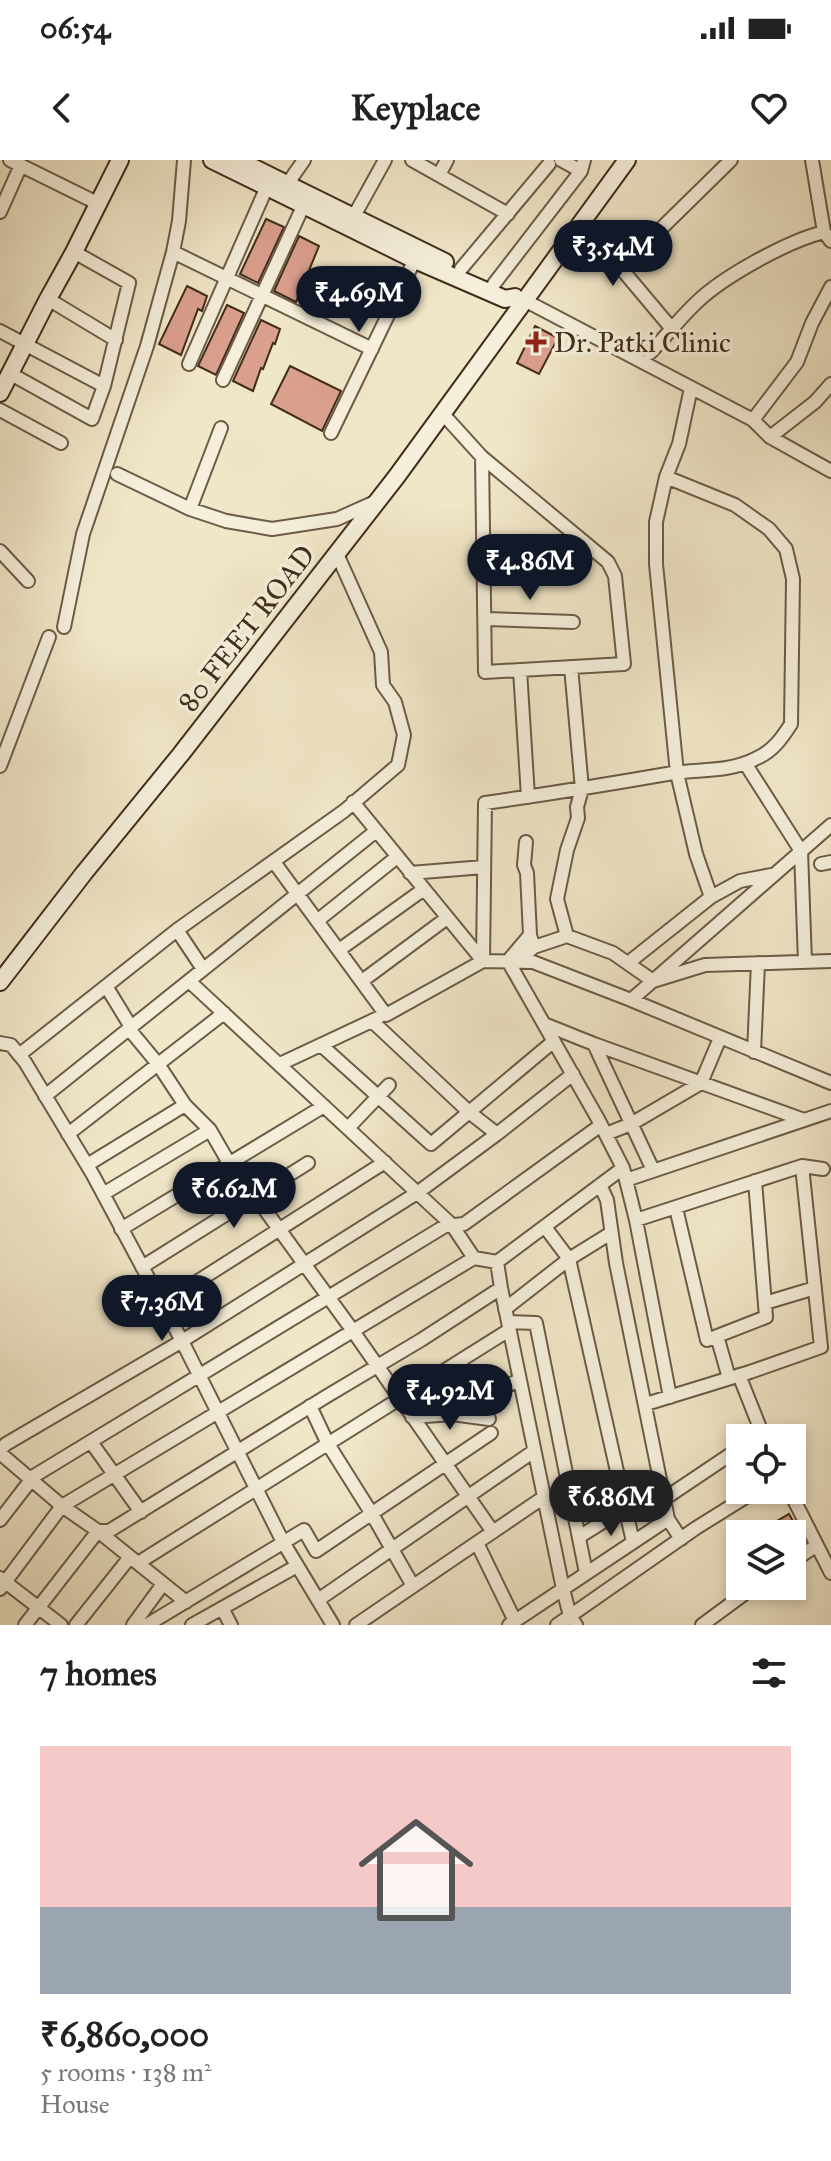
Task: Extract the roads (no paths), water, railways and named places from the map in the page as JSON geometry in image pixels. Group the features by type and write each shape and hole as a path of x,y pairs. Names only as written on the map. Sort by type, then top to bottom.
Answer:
{"main road":[{"path":"0,393 120,160"},
{"path":"212,160 270,181 288,183 307,200 354,216 417,255 461,269 521,299"},
{"path":"238,160 270,181 505,299 521,299"},
{"name":"80 FEET ROAD","path":"0,982 378,501 443,414 521,299 583,223 627,160"}],"street":[{"path":"64,627 83,534 147,346 173,252 184,160"},
{"path":"288,183 304,160"},
{"path":"354,216 385,160"},
{"path":"412,160 508,214"},
{"path":"439,175 447,160"},
{"path":"620,269 731,160"},
{"path":"650,353 699,300 742,270 807,236 828,236 812,160"},
{"path":"461,269 555,162 582,165"},
{"path":"0,212 16,163 97,203"},
{"path":"494,284 582,165"},
{"path":"189,364 270,181"},
{"path":"223,380 307,200"},
{"path":"583,223 672,329"},
{"path":"11,374 92,419 104,386 129,283 74,252"},
{"path":"173,252 372,349"},
{"path":"331,433 417,255"},
{"path":"753,420 797,362 812,323 831,287"},
{"path":"48,299 116,340"},
{"path":"521,299 753,420 770,437 831,471"},
{"path":"0,331 104,386"},
{"path":"770,437 815,402 831,384"},
{"path":"691,388 679,444 666,477 656,522 656,564 677,773 696,854 711,897"},
{"path":"0,410 61,443"},
{"path":"443,414 482,457 608,562 615,576 624,664 485,672 482,457"},
{"path":"190,509 221,428"},
{"path":"117,474 190,509 226,521 272,529 337,519 378,501"},
{"path":"483,961 485,803 677,773 729,768 758,758 780,742 791,724 793,579 786,549 769,529 735,505 666,477"},
{"path":"0,551 28,581"},
{"path":"19,1055 177,930 274,862 398,765 404,735 395,702 383,685 381,652 337,554"},
{"path":"485,619 573,622"},
{"path":"0,766 6,728 49,637"},
{"path":"567,936 557,899 567,850 578,818 577,807 582,789 571,667"},
{"path":"520,670 528,797"},
{"path":"745,763 801,851 805,962"},
{"path":"353,802 483,961"},
{"path":"631,1000 831,825"},
{"path":"45,1096 376,831"},
{"path":"526,842 524,865 532,941"},
{"path":"317,921 397,857"},
{"path":"274,862 386,1015"},
{"path":"410,873 484,867"},
{"path":"628,963 711,897 740,881 774,875"},
{"path":"339,950 424,889"},
{"path":"362,981 447,918"},
{"path":"177,930 203,969"},
{"path":"513,961 532,941 567,936 613,953 653,981"},
{"path":"280,1064 386,1015 483,961 513,961 533,962 831,1083"},
{"path":"513,961 624,1174 636,1220 670,1397"},
{"path":"653,981 705,965 831,961"},
{"path":"754,1052 758,963"},
{"path":"189,981 452,1225 474,1258"},
{"path":"106,986 131,1027 129,1029 158,1064 185,1105 210,1130 229,1163 353,1331 493,1532"},
{"path":"68,1134 224,1013"},
{"path":"372,1021 469,1112 497,1134"},
{"path":"544,1024 804,1120"},
{"path":"0,1520 31,1480 91,1442 445,1226 464,1224 603,1129 631,1124 701,1083 720,1038"},
{"path":"321,1045 431,1144 554,1041"},
{"path":"0,1043 11,1045 19,1055 87,1165 182,1341 283,1542 333,1625"},
{"path":"594,1044 653,1170"},
{"path":"186,1602 62,1506 0,1452 6,1444 182,1341 417,1193 573,1074"},
{"path":"348,1128 389,1085"},
{"path":"87,1165 185,1105"},
{"path":"121,1229 324,1106"},
{"path":"61,1625 2,1583 62,1506 474,1258 497,1262 600,1185 624,1174 653,1170 831,1111"},
{"path":"103,1194 210,1130"},
{"path":"162,1304 385,1162"},
{"path":"142,1267 308,1163"},
{"path":"636,1220 802,1166 823,1169"},
{"path":"646,1404 821,1347 825,1325 815,1288 802,1166"},
{"path":"676,1208 707,1340 766,1317 755,1181"},
{"path":"600,1185 607,1200 668,1519 681,1539"},
{"path":"545,1227 569,1259 633,1542"},
{"path":"505,1309 569,1259 611,1233"},
{"path":"497,1262 563,1589 573,1621"},
{"path":"98,1531 109,1531 141,1512 501,1288"},
{"path":"765,1303 815,1288"},
{"path":"76,1625 134,1560 257,1490 509,1326 536,1323 586,1573"},
{"path":"717,1336 756,1424"},
{"path":"461,1415 487,1394 520,1380"},
{"path":"310,1406 328,1444 413,1586"},
{"path":"412,1417 452,1414 489,1419"},
{"path":"147,1625 304,1530 316,1551 491,1433"},
{"path":"91,1442 141,1512"},
{"path":"318,1600 534,1451"},
{"path":"664,1499 726,1457"},
{"path":"356,1625 544,1497"},
{"path":"557,1625 573,1621 681,1539 735,1504"},
{"path":"796,1504 831,1573"},
{"path":"579,1537 625,1508"},
{"path":"477,1543 512,1623 668,1519"},
{"path":"25,1625 98,1531"},
{"path":"806,1552 817,1545"},
{"path":"192,1625 297,1566"},
{"path":"133,1625 163,1584"},
{"path":"702,1625 736,1600"},
{"path":"222,1608 231,1625"}],"place":[{"name":"Dr. Patki Clinic","path":"536,342"}]}
